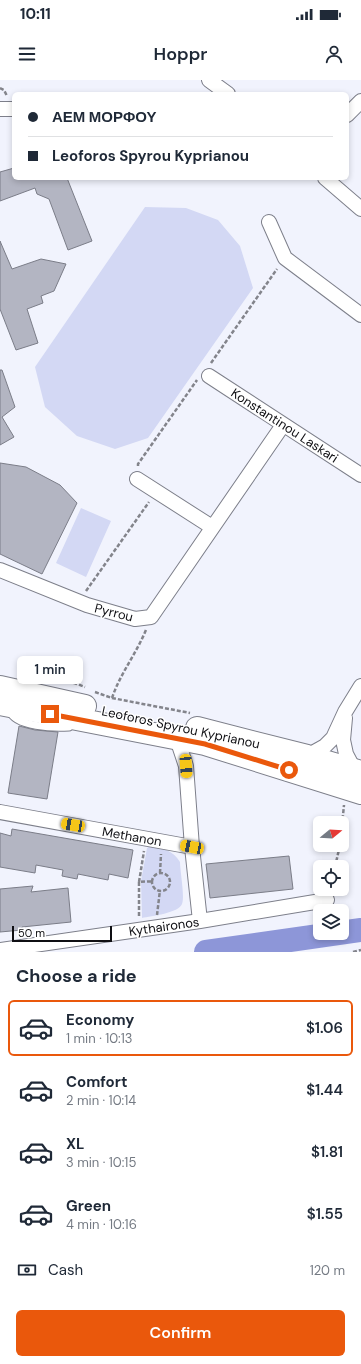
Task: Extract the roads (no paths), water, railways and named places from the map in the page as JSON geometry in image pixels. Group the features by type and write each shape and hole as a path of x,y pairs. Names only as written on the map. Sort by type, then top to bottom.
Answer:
{"main road":[{"name":"Leoforos Spyrou Kyprianou","path":"3,699 77,719 205,744 361,793"},
{"name":"Leoforos Spyrou Kyprianou","path":"3,699 108,711 200,728 358,771"}],"street":[{"path":"209,80 222,92"},
{"path":"349,113 361,101"},
{"path":"0,109 12,109"},
{"path":"327,180 361,209"},
{"path":"269,222 285,258 361,315"},
{"name":"Konstantinou Laskari","path":"209,376 361,475"},
{"name":"Pyrrou","path":"0,570 79,601 135,619 151,617 283,425"},
{"path":"137,479 212,527"},
{"path":"307,756 326,746 333,738 345,712 361,686"},
{"path":"345,712 343,740 346,754 358,771"},
{"path":"177,739 186,766 192,847 200,921"},
{"path":"186,766 194,752 205,744"},
{"name":"Methanon","path":"0,812 192,847"},
{"name":"Kythaironos","path":"0,950 200,921 327,900"}],"waterway":[{"path":"206,952 361,930"}]}
